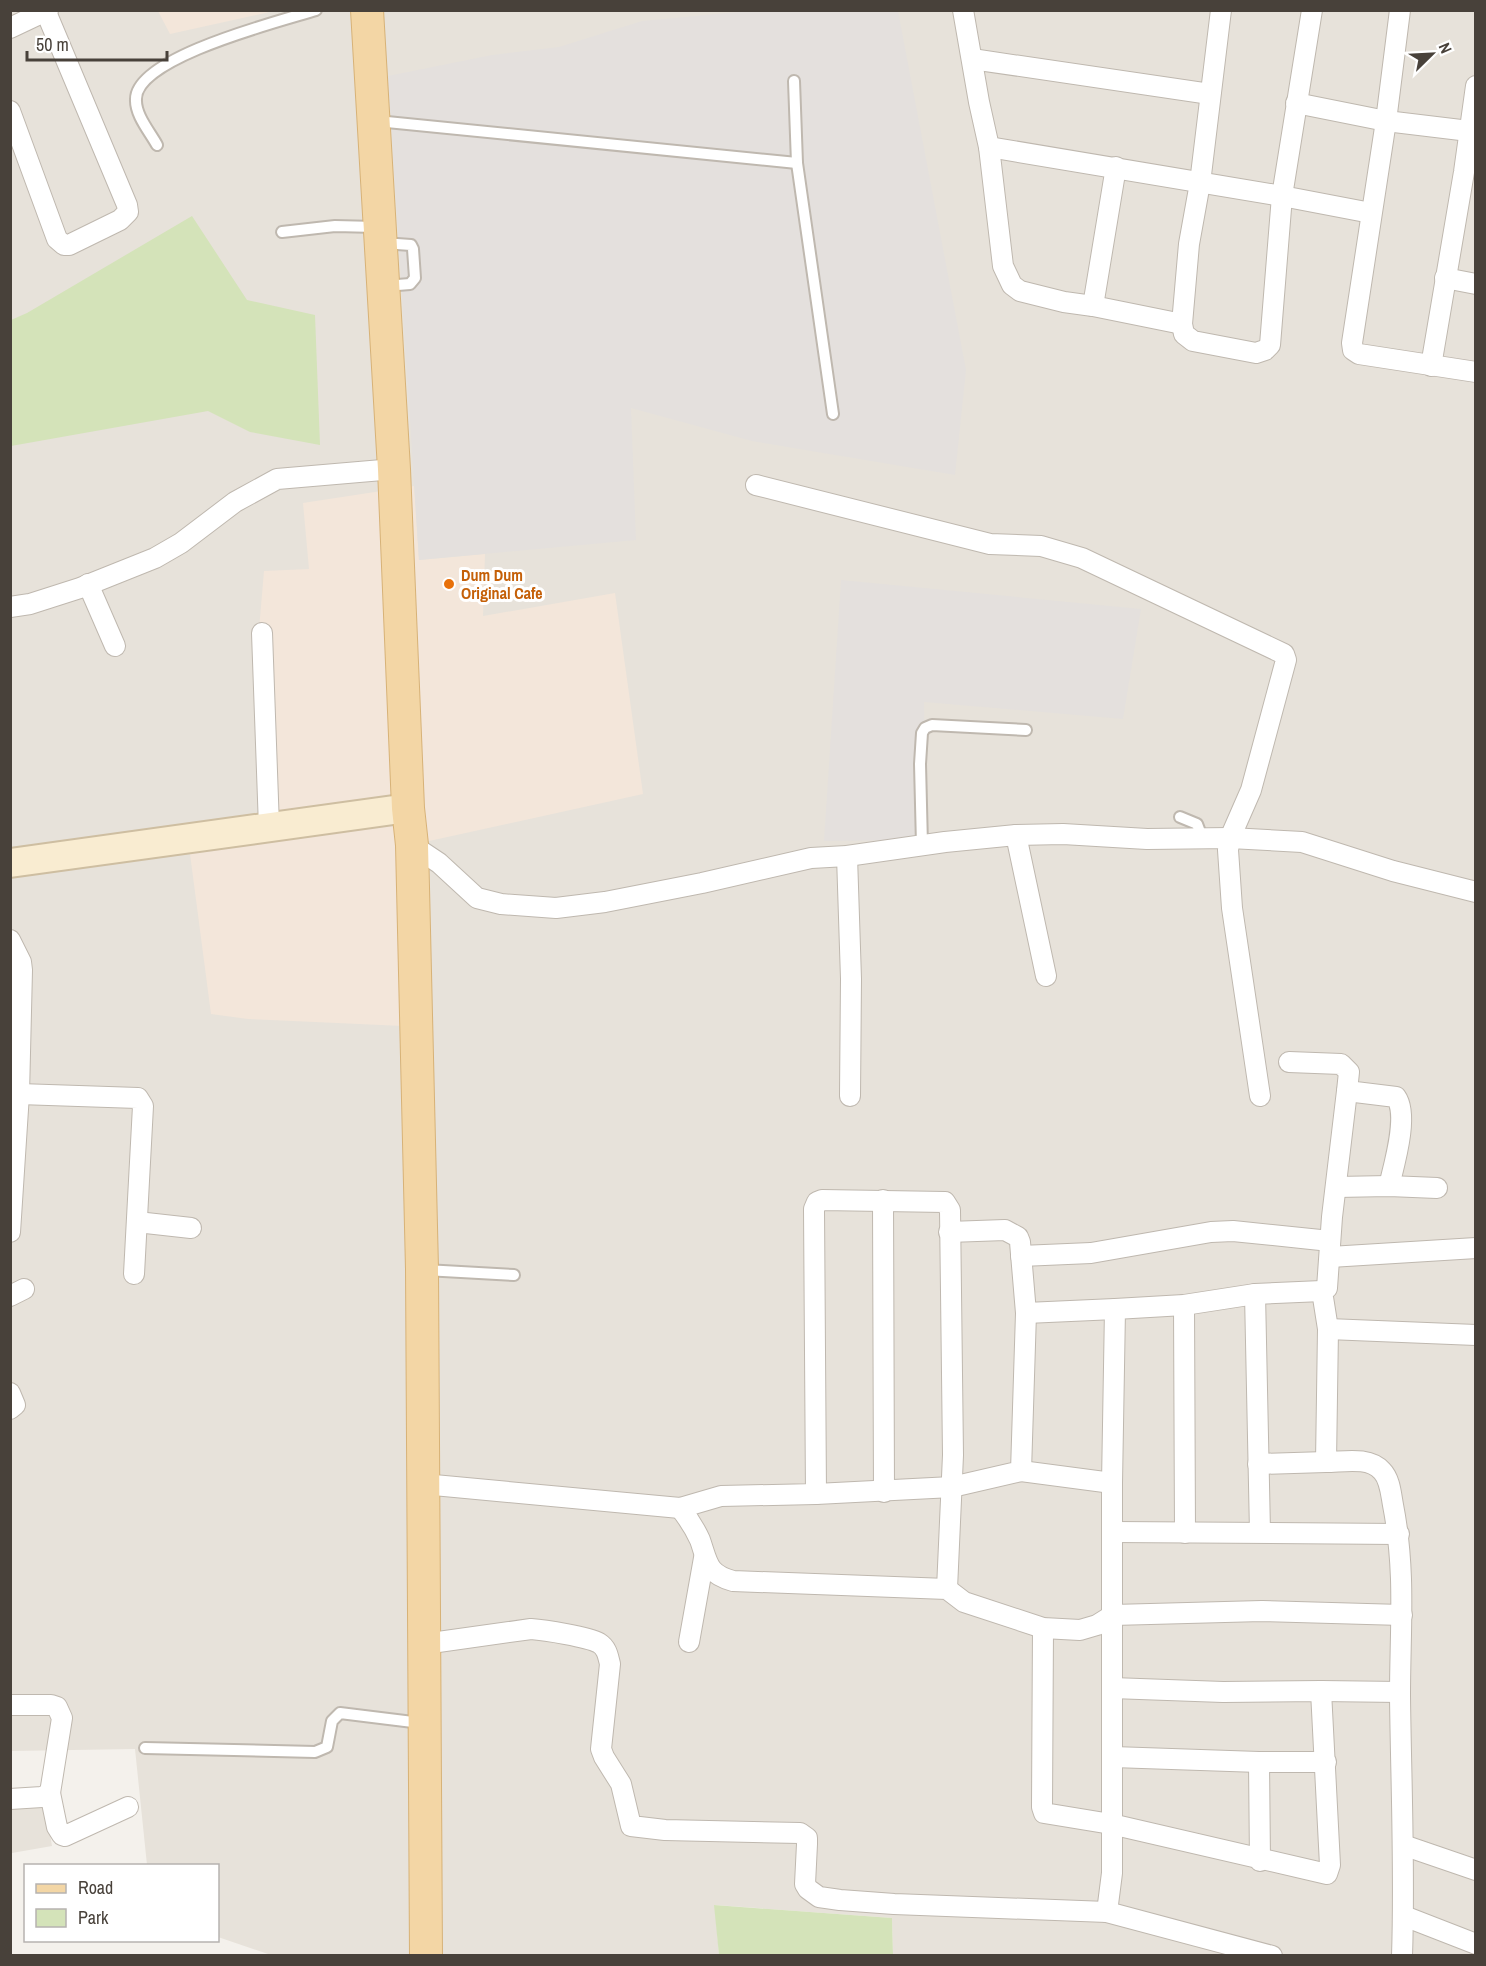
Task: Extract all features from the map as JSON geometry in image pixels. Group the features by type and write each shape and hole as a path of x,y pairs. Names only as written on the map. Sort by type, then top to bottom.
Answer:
{"main road":[{"path":"367,10 394,469 410,828 422,1269 426,1956"}],"street":[{"path":"963,10 989,147 1003,267 1012,285 1020,291 1064,302 1182,324"},
{"path":"1217,11 1210,94 1200,183 1189,244 1182,324 1184,334 1193,341 1256,353 1265,350 1270,345 1282,196 1312,10"},
{"path":"1400,10 1386,120 1352,343 1353,350 1359,354 1476,372"},
{"path":"10,28 47,11 128,212 120,220 69,245 60,243 10,111"},
{"path":"972,60 1210,94"},
{"path":"1431,366 1445,278 1470,174 1469,131 1476,86"},
{"path":"1296,103 1386,120 1469,131"},
{"path":"989,147 1116,167 1371,213"},
{"path":"1093,306 1116,167"},
{"path":"1445,278 1476,284"},
{"path":"10,607 30,604 155,558 181,543 235,502 277,479 394,469"},
{"path":"756,485 990,544 1041,546 1082,558 1284,654 1286,660 1251,790 1230,838 1228,865 1232,908 1260,1096"},
{"path":"88,584 115,646"},
{"path":"262,633 270,827"},
{"path":"10,863 270,827 410,828 439,863 477,898 501,904 556,908 605,902 702,883 811,858 847,856 1016,835 1063,834 1302,842 1393,871 1476,892"},
{"path":"1016,835 1046,976"},
{"path":"847,856 851,979 850,1096"},
{"path":"10,940 21,962 15,1036 19,1094 10,1232"},
{"path":"1026,1313 1184,1305 1256,1294 1322,1291 1327,1288 1348,1072 1341,1064 1289,1062"},
{"path":"1347,1090 1396,1097 1399,1102 1401,1113 1398,1148 1389,1186"},
{"path":"19,1094 138,1098 142,1101 134,1274"},
{"path":"1337,1187 1437,1188"},
{"path":"816,1494 814,1209 817,1202 822,1200 945,1202 950,1210 952,1487 947,1589"},
{"path":"883,1200 884,1492"},
{"path":"137,1222 191,1228"},
{"path":"949,1232 1005,1230 1013,1233 1020,1242 1026,1313 1021,1471"},
{"path":"1021,1256 1090,1253 1211,1232 1233,1231 1330,1249 1476,1248"},
{"path":"1322,1291 1328,1329 1326,1462"},
{"path":"1256,1294 1260,1532"},
{"path":"1184,1305 1185,1533"},
{"path":"1107,1912 1112,1873 1112,1483 1115,1309"},
{"path":"1328,1329 1476,1335"},
{"path":"10,1393 15,1405 10,1409"},
{"path":"1258,1464 1365,1461 1383,1471 1389,1484 1399,1534 1401,1559 1400,1692 1404,1916 1402,1956"},
{"path":"423,1484 680,1508 721,1496 884,1492 952,1487 1021,1471 1112,1483"},
{"path":"680,1508 700,1541 704,1558 717,1576 733,1581 947,1589 964,1602 1043,1628 1080,1630 1097,1625 1113,1615 1262,1611 1402,1615"},
{"path":"1113,1532 1399,1534"},
{"path":"689,1642 704,1558"},
{"path":"1043,1628 1042,1807 1044,1813 1111,1824 1322,1875 1329,1871 1326,1762 1321,1692"},
{"path":"423,1644 531,1629 548,1630 599,1643 607,1652 610,1664 602,1749 604,1757 621,1784 629,1823 635,1828 705,1832 800,1833 807,1838 805,1884 814,1894 826,1898 894,1904 1107,1912 1272,1956"},
{"path":"1112,1688 1223,1692 1400,1692"},
{"path":"10,1705 51,1705 60,1711 62,1718 50,1793 57,1827 62,1836 128,1807"},
{"path":"1113,1757 1326,1762"},
{"path":"1259,1762 1260,1861"},
{"path":"10,1799 42,1797 50,1793"},
{"path":"1403,1845 1476,1870"},
{"path":"1404,1916 1476,1944"}],"lane":[{"path":"157,145 137,110 137,91 147,77 167,64 224,38 316,10"},
{"path":"794,81 797,163 833,414"},
{"path":"374,121 797,163"},
{"path":"282,232 335,226 380,235"},
{"path":"922,845 920,764 922,733 925,728 932,725 1026,730"},
{"path":"1180,817 1197,824 1203,840"},
{"path":"422,1269 514,1275"},
{"path":"145,1748 315,1752 327,1747 332,1721 340,1713 424,1724"}],"shaded area":[{"path":"759,10 898,11 966,370 955,475 752,441 631,408 636,540 419,560 388,76 492,55 559,47 642,21"},
{"path":"10,11 1475,11 1475,1955 893,1955 892,1918 715,1905 719,1955 271,1955 219,1937 219,1864 147,1864 135,1749 11,1751"},
{"path":"158,11 274,11 170,34"},
{"path":"414,486 419,560 485,554 483,616 615,593 643,794 411,845 403,1026 248,1019 211,1014 187,831 272,816 257,653 264,571 309,569 303,503"},
{"path":"841,580 1141,609 1123,719 924,702 926,840 824,841"},
{"path":"10,1795 44,1797 52,1846 12,1853 11,1918"}],"green space":[{"path":"192,216 247,300 315,315 320,445 250,432 208,411 11,446 11,320 27,313"},
{"path":"714,1905 892,1918 893,1955 719,1955"}],"place":[{"name":"Dum Dum Original Cafe","path":"449,584"}]}
